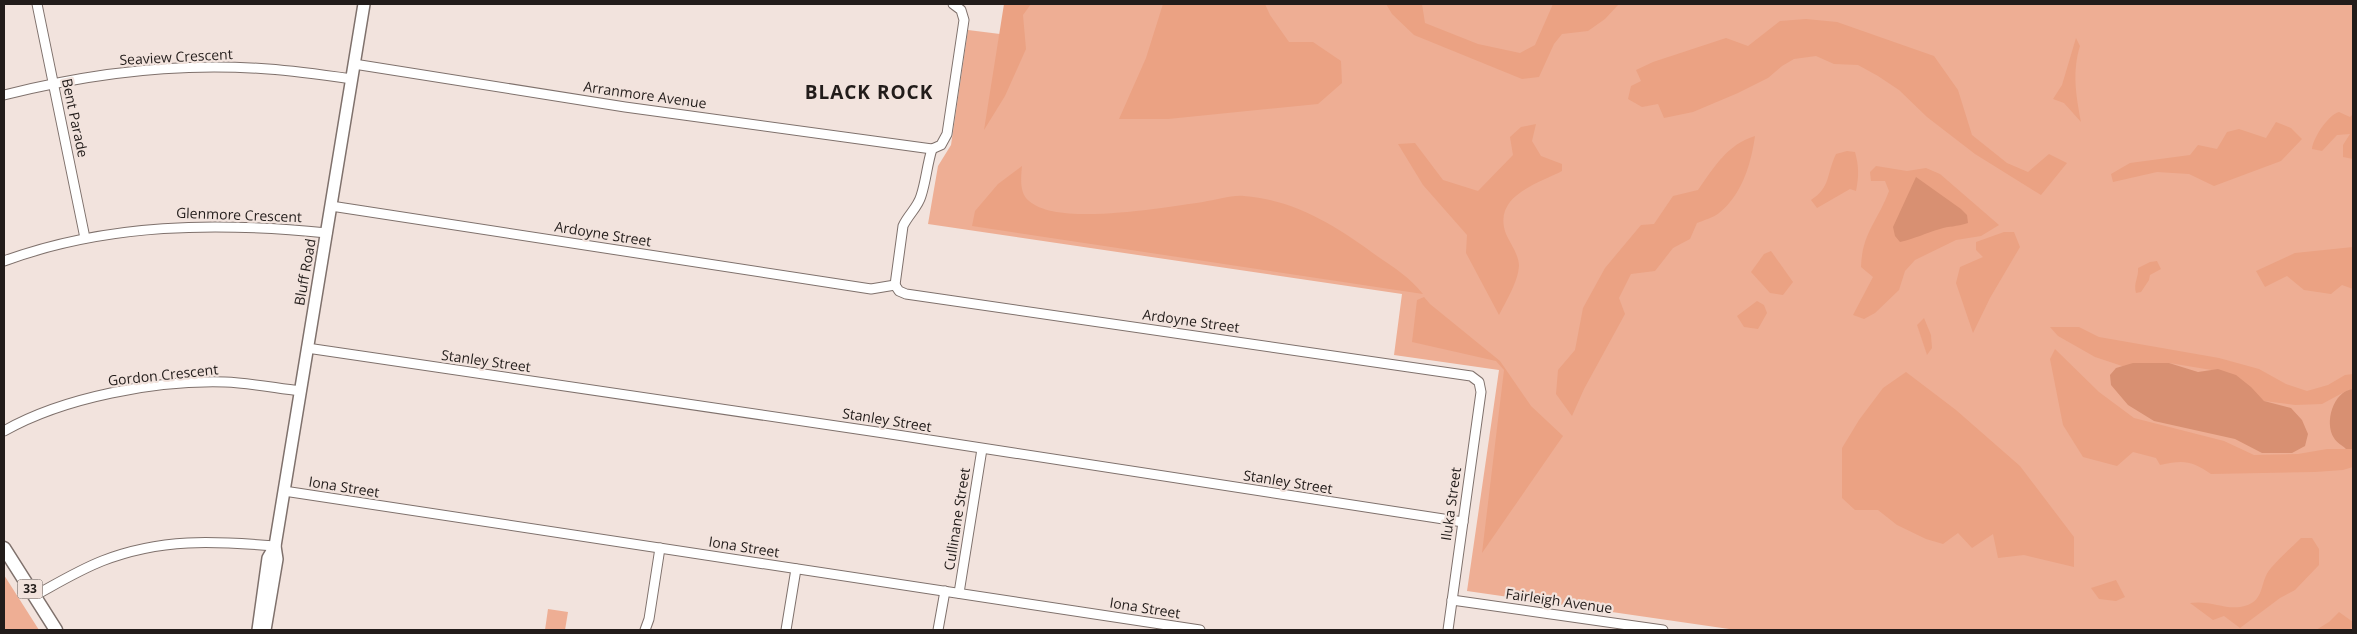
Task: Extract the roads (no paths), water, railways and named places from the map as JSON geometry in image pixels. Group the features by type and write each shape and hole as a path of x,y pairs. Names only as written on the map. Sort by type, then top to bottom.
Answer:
{"main road":[{"name":"Bluff Road","path":"266,630 277,559 275,546 364,4"},
{"name":"Bluff Road","path":"258,630 268,558 275,546"},
{"name":"33","path":"4,548 56,630"}],"street":[{"name":"Bent Parade","path":"37,4 85,238"},
{"path":"896,288 903,226 921,196 928,149 941,145 947,134 964,20 957,7"},
{"name":"Arranmore Avenue","path":"354,64 625,107 928,149"},
{"name":"Seaview Crescent","path":"4,95 54,83 136,71 210,67 267,69 352,79"},
{"name":"Ardoyne Street","path":"331,206 882,292 896,288 906,294 1471,376 1479,382"},
{"name":"Glenmore Crescent","path":"4,261 85,238 137,230 192,226 250,227 327,233"},
{"name":"Stanley Street","path":"307,348 1463,522"},
{"name":"Gordon Crescent","path":"4,431 47,411 90,398 136,389 225,382 300,391"},
{"name":"Iluka Street","path":"1448,630 1481,392 1479,382"},
{"name":"Cullinane Street","path":"960,593 982,449"},
{"name":"Iona Street","path":"284,491 1200,630"},
{"path":"34,596 101,561 155,545 204,541 275,546"},
{"path":"645,630 649,619 660,548"},
{"path":"786,630 796,569"},
{"path":"938,630 945,591"},
{"name":"Fairleigh Avenue","path":"1452,600 1641,629 1663,630"}],"district":[{"name":"BLACK ROCK","path":"869,92"}]}
